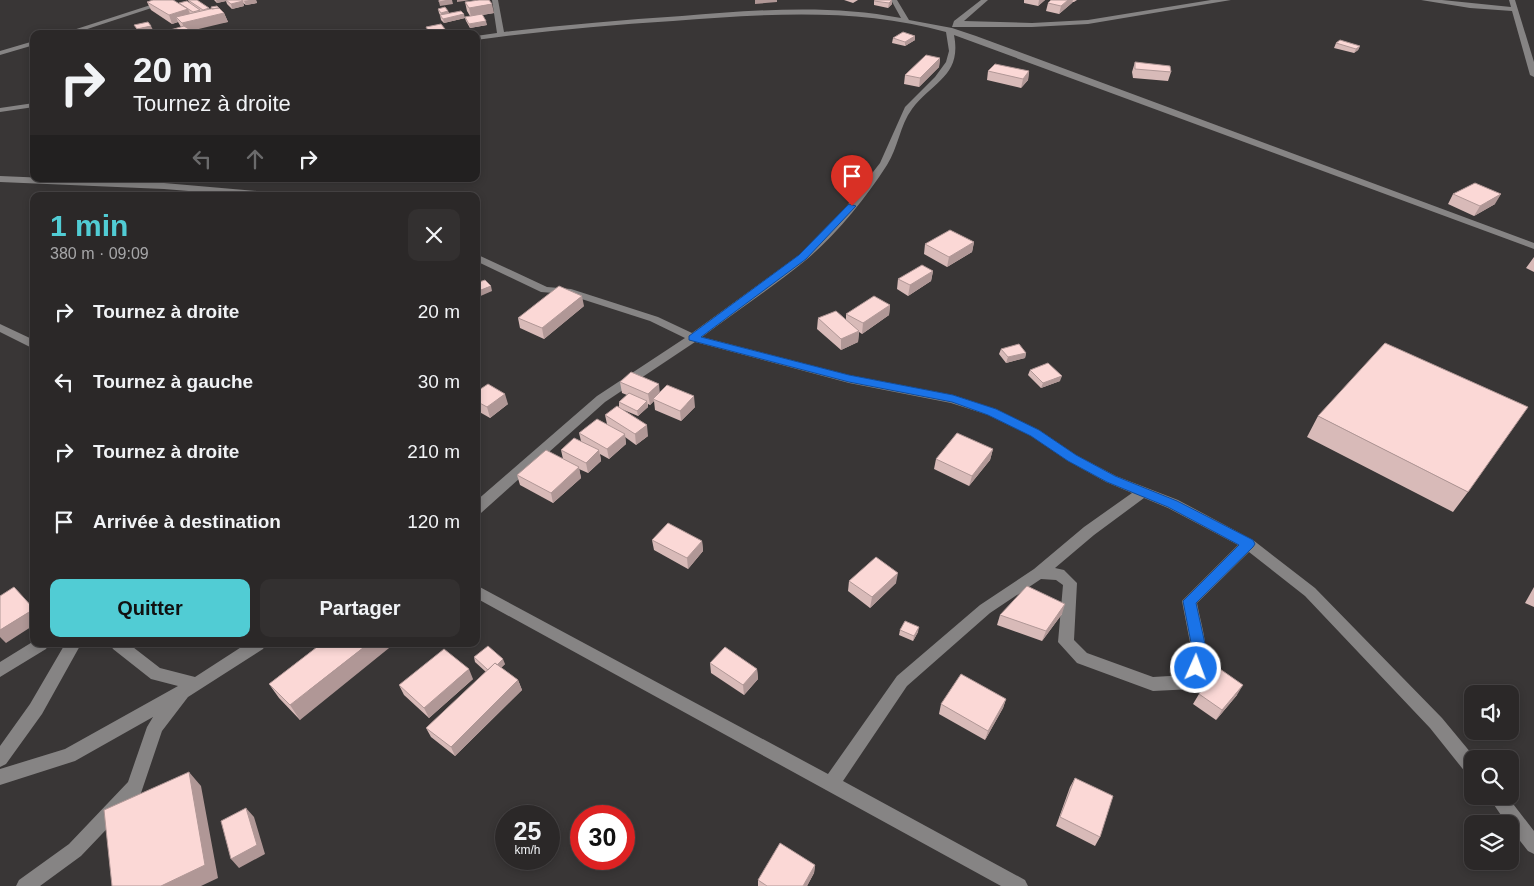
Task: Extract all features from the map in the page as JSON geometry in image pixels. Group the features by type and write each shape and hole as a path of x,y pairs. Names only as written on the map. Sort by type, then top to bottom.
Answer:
{"street":[{"path":"77,30 172,0"},
{"path":"494,0 502,34"},
{"path":"894,0 906,20"},
{"path":"480,505 601,399 693,338 803,257 842,218 884,163 908,109 938,79 950,62 953,51 953,27 985,0"},
{"path":"480,37 730,14 787,13 906,20 953,27 1046,24 1105,21 1179,6 1228,0"},
{"path":"1424,0 1451,2 1488,9 1515,9"},
{"path":"1512,0 1534,75"},
{"path":"953,27 1534,246"},
{"path":"0,54 30,44"},
{"path":"0,110 30,106"},
{"path":"0,179 30,180"},
{"path":"70,182 164,186 234,192"},
{"path":"480,259 545,290 567,291 654,319 693,338 849,379 953,398 992,412 1035,433 1072,458 1143,492 1173,504 1248,544 1310,592 1436,723 1464,757"},
{"path":"0,327 30,343"},
{"path":"831,784 902,681 985,609 1039,573 1089,531 1143,492"},
{"path":"1039,573 1059,574 1070,583 1066,642 1082,658 1153,684 1193,682 1200,653 1189,601 1248,544"},
{"path":"480,593 1018,886"},
{"path":"0,670 36,647"},
{"path":"0,759 36,709 71,647"},
{"path":"25,886 75,850 136,787 155,727 190,682 156,674 122,647"},
{"path":"0,777 68,756 207,678 254,647"},
{"path":"1503,805 1534,845"}],"building":[{"path":"153,0 173,0 188,9 169,15 147,2"},
{"path":"188,0 197,0 209,8 203,10"},
{"path":"226,0 241,0 243,1 231,4"},
{"path":"489,0 492,4 469,8 465,2"},
{"path":"875,0 892,0 889,3"},
{"path":"1051,0 1068,0 1061,6 1048,3"},
{"path":"187,1 200,10 193,12 179,3"},
{"path":"445,7 448,11 441,13 438,9"},
{"path":"219,8 224,13 182,23 176,17 210,9"},
{"path":"461,11 464,14 443,19 440,15"},
{"path":"482,14 486,21 469,24 465,17"},
{"path":"148,22 151,26 137,29 134,25"},
{"path":"441,24 445,29 428,30 426,27"},
{"path":"184,26 190,30 170,30"},
{"path":"903,32 915,36 905,42 893,38"},
{"path":"1340,40 1360,46 1356,49 1336,43"},
{"path":"926,55 940,58 920,78 905,75"},
{"path":"1135,62 1170,66 1171,72 1135,69"},
{"path":"995,64 1029,71 1023,79 988,71"},
{"path":"1475,183 1501,194 1480,206 1453,194"},
{"path":"950,230 974,242 949,257 925,244"},
{"path":"922,265 933,271 910,285 898,279"},
{"path":"485,280 491,286 480,290 480,282"},
{"path":"559,286 582,296 542,328 518,318"},
{"path":"874,296 890,305 863,323 846,314"},
{"path":"836,311 859,331 841,339 818,318"},
{"path":"1385,343 1528,407 1468,492 1318,416"},
{"path":"1019,344 1026,353 1008,357 1001,349"},
{"path":"1048,363 1062,376 1043,383 1030,370"},
{"path":"631,372 659,384 648,394 620,382"},
{"path":"488,384 505,394 487,407 480,403 480,389"},
{"path":"667,385 694,396 680,411 653,399"},
{"path":"629,393 647,401 637,411 619,402"},
{"path":"617,406 647,425 635,434 605,415"},
{"path":"597,419 625,434 607,449 579,433"},
{"path":"957,433 993,449 972,476 936,459"},
{"path":"574,438 599,450 586,463 561,450"},
{"path":"546,450 579,467 551,493 517,475"},
{"path":"668,523 702,541 687,558 652,540"},
{"path":"876,557 898,573 872,597 849,581"},
{"path":"1027,586 1065,604 1046,631 1000,615"},
{"path":"14,587 30,605 30,611 0,630 0,596"},
{"path":"905,621 919,627 914,636 900,630"},
{"path":"488,646 503,659 497,665 495,663 488,670 474,657"},
{"path":"317,647 364,647 290,705 269,684"},
{"path":"725,647 757,669 743,685 710,663"},
{"path":"444,649 469,669 424,708 399,685"},
{"path":"495,663 518,680 451,747 426,728"},
{"path":"1220,669 1243,685 1222,710 1199,694"},
{"path":"961,674 1006,699 988,731 941,704"},
{"path":"189,772 205,865 161,886 112,886 104,810"},
{"path":"1075,778 1113,796 1100,837 1060,817"},
{"path":"246,808 257,845 231,859 221,821"},
{"path":"780,843 815,865 803,886 767,886 758,880"}],"route":[{"path":"852,206 803,257 693,338 849,379 953,398 992,412 1035,433 1072,458 1111,479 1173,504 1248,544 1189,601 1194,632 1200,653 1196,668"}]}
